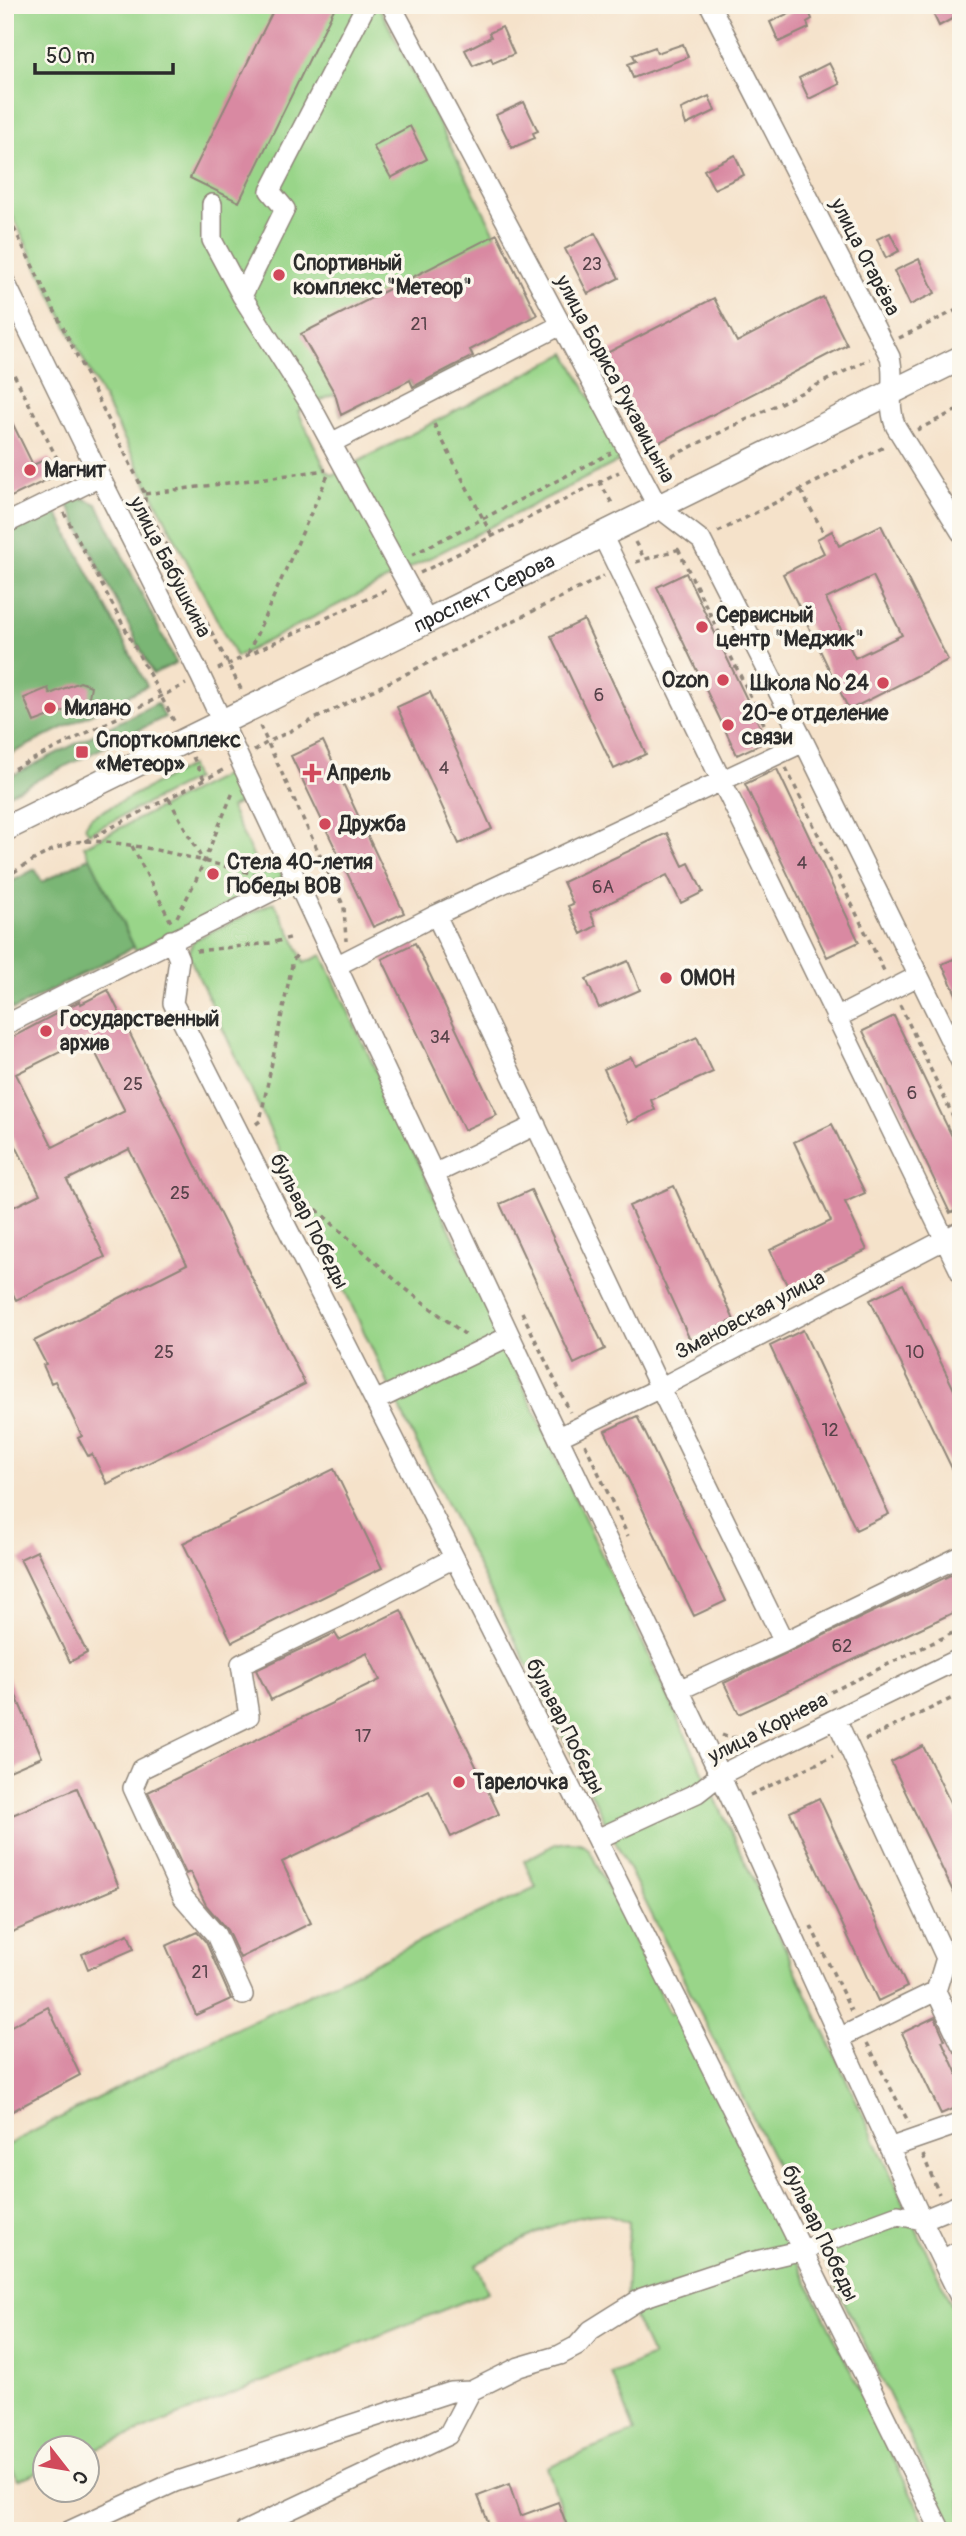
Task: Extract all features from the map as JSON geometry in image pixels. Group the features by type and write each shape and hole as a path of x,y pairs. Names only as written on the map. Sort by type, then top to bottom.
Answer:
{"main road":[{"name":"проспект Серова","path":"5,829 961,358"}],"street":[{"path":"242,296 285,209 270,191 366,5"},
{"name":"улица Бориса Рукавицына","path":"391,5 658,507 701,540 918,976 953,1028 961,1062"},
{"name":"улица Огарёва","path":"710,5 887,349 892,367 891,416 961,531"},
{"path":"212,204 212,240 242,296 310,404 428,622"},
{"name":"улица Бабушкина","path":"5,282 221,722"},
{"path":"331,443 561,325"},
{"path":"5,524 100,477"},
{"path":"602,535 836,1018 953,1235 961,1273"},
{"path":"221,722 292,881 345,961 434,1174 679,1690 728,1771 839,2038 961,2299"},
{"path":"345,961 436,915 804,743"},
{"path":"5,1025 292,881"},
{"path":"436,915 660,1388 784,1642"},
{"name":"бульвар Победы","path":"172,940 179,959 173,1003 597,1839 941,2531"},
{"path":"836,1018 918,976"},
{"path":"434,1174 536,1125"},
{"name":"Змановская улица","path":"559,1437 660,1388 953,1235"},
{"path":"375,1401 510,1336"},
{"path":"679,1690 961,1556"},
{"path":"243,1995 216,1935 183,1897 144,1814 133,1788 141,1769 249,1716 241,1664 348,1614 454,1558"},
{"name":"улица Корнева","path":"597,1839 697,1793 728,1771 961,1658"},
{"path":"836,1719 953,1953 936,1991 839,2038"},
{"path":"936,1991 961,2044"},
{"path":"889,2148 961,2123"},
{"path":"75,2530 175,2482 451,2392 471,2390 519,2367 569,2350 577,2346 591,2330 642,2298 747,2263 803,2250 898,2215 922,2220 953,2207"},
{"path":"942,2260 961,2250"},
{"path":"245,2531 449,2435 471,2390"}],"path":[{"path":"5,210 145,494 145,503 251,707 344,906 345,961"},
{"path":"652,466 887,349 899,338 961,309"},
{"path":"5,357 65,494 161,696 205,781"},
{"path":"85,841 205,781 268,742 619,568 690,547 961,408"},
{"path":"434,424 492,537"},
{"path":"396,563 625,446"},
{"path":"145,494 328,471 247,656"},
{"path":"801,491 825,535"},
{"path":"678,549 961,1133"},
{"path":"5,773 161,696"},
{"path":"132,846 173,925 235,788 239,762"},
{"path":"169,798 203,862"},
{"path":"5,877 67,844 85,841 132,846 292,881"},
{"path":"172,940 198,952 271,943 293,937"},
{"path":"239,1134 260,1121 293,960 299,953"},
{"path":"260,1174 315,1208 402,1286 484,1349"},
{"path":"517,1304 631,1543"},
{"path":"721,1735 738,1737 961,1629"},
{"path":"716,1724 721,1735 728,1771 750,1795 961,1694"},
{"path":"807,1918 859,2029 953,2207"}],"green space":[{"name":"Спортивный комплекс \"Метеор\"","path":"5,5 378,5 537,315 470,349 474,359 414,389 409,380 341,415 335,394 298,411 326,470 333,475 566,353 623,459 236,657 5,201"},
{"path":"83,498 97,504 176,663 153,674 67,503"},
{"path":"55,509 147,686 5,757 5,534"},
{"path":"157,703 165,717 5,796 5,779"},
{"path":"190,766 195,779 89,833 85,827 91,817"},
{"path":"231,772 245,800 230,808 262,875 278,868 283,877 136,951 84,846"},
{"path":"90,857 134,947 13,1010 5,996 5,885 35,869 42,882"},
{"path":"274,902 304,963 322,955 961,2325 961,2531 955,2531 818,2248 406,1422 188,954 194,940"},
{"path":"575,1842 586,1847 591,1853 670,2014 676,2011 791,2246 626,2301 629,2222 603,2214 572,2219 476,2264 488,2292 102,2446 102,2434 32,2434 32,2474 18,2480 5,2455 5,2146 205,2043 536,1887 524,1861 555,1844"},
{"path":"796,2259 929,2531 569,2531 547,2467 635,2432 612,2374 652,2356 631,2311 748,2270"}],"building":[{"path":"276,5 336,5 239,202 190,178"},
{"path":"806,5 812,19 807,22 809,28 779,42 770,22"},
{"path":"929,5 961,5 961,14 939,26"},
{"path":"502,27 514,54 493,63 491,58 473,66 465,50 491,37 489,33"},
{"path":"683,44 688,57 633,78 628,64 636,61 633,55 655,47 657,53"},
{"path":"829,63 840,84 809,99 799,78"},
{"path":"709,96 715,111 686,125 681,109"},
{"path":"524,102 538,131 533,133 535,138 512,148 496,115"},
{"path":"410,126 427,159 391,178 373,146"},
{"path":"735,155 744,175 714,189 704,170"},
{"path":"595,233 619,278 588,294 565,249"},
{"path":"890,233 899,251 886,258 877,239"},
{"path":"497,234 537,315 470,350 473,356 413,387 410,380 341,415 335,394 301,334"},
{"path":"919,259 935,293 910,305 894,271"},
{"path":"823,297 847,345 652,446 605,354 714,298 737,342"},
{"name":"Магнит","path":"5,408 33,465 49,458 57,475 5,500"},
{"path":"881,525 948,660 849,710 783,574 824,553 817,539 832,531 839,546","holes":["873,576 902,635 855,658 826,599"]},
{"path":"686,573 767,741 737,755 657,587"},
{"path":"584,620 646,754 614,769 551,636"},
{"name":"Милано","path":"80,682 91,686 88,702 34,722 24,698 48,688 50,694"},
{"path":"430,692 492,829 459,844 397,707"},
{"path":"323,741 404,913 373,927 291,756"},
{"path":"777,769 859,942 827,957 745,784"},
{"path":"667,833 683,866 689,863 703,892 681,903 667,875 590,912 596,926 581,934 568,906 573,904 563,882"},
{"path":"415,943 497,1115 464,1130 382,959"},
{"path":"961,956 961,1005 942,964"},
{"path":"628,961 640,990 599,1008 586,979"},
{"path":"108,990 305,1384 107,1484 92,1454 88,1456 78,1438 82,1436 55,1381 51,1383 43,1365 46,1364 34,1341 187,1264 129,1149 67,1180 105,1257 16,1300 5,1278 5,1211 40,1194 5,1124 5,1041 80,1001 81,1004","holes":["88,1038 125,1111 53,1147 16,1074"]},
{"path":"894,1016 961,1155 961,1208 950,1213 863,1031"},
{"path":"697,1037 713,1072 651,1100 655,1110 628,1123 604,1069 631,1057 635,1065"},
{"path":"832,1124 865,1193 845,1202 867,1250 788,1287 770,1250 831,1221 794,1142"},
{"path":"674,1186 734,1320 690,1340 629,1206"},
{"path":"531,1190 605,1349 574,1364 500,1204"},
{"path":"903,1284 961,1404 961,1487 870,1300"},
{"path":"803,1330 889,1514 856,1530 770,1346"},
{"path":"637,1416 726,1601 694,1616 605,1431"},
{"path":"334,1469 382,1568 232,1642 183,1543"},
{"path":"37,1551 87,1653 70,1662 20,1559"},
{"path":"961,1570 961,1609 739,1714 724,1683"},
{"path":"401,1610 499,1814 451,1837 429,1791 282,1862 311,1923 240,1958 227,1930 206,1905 190,1872 186,1874 148,1792 380,1680 367,1653 271,1700 256,1670 335,1633 339,1640"},
{"path":"5,1670 42,1757 5,1773"},
{"path":"923,1746 961,1825 961,1908 891,1762"},
{"path":"77,1788 119,1887 5,1935 5,1818"},
{"path":"819,1798 907,1987 878,2001 790,1812"},
{"path":"197,1932 206,1942 231,1999 196,2015 166,1946"},
{"path":"128,1934 134,1949 88,1969 82,1954"},
{"path":"48,2007 80,2075 5,2115 5,2029"},
{"path":"935,2017 945,2040 942,2041 957,2074 961,2072 961,2105 941,2114 902,2033"},
{"path":"509,2484 520,2516 558,2502 569,2531 485,2531 490,2527 478,2496"}],"place":[{"name":"Спортивный комплекс \"Метеор\"","path":"279,275"},
{"name":"Магнит","path":"30,470"},
{"name":"Сервисный центр \"Меджик\"","path":"702,627"},
{"name":"Ozon","path":"723,680"},
{"name":"Школа № 24","path":"883,683"},
{"name":"Милано","path":"50,708"},
{"name":"20-е отделение связи","path":"728,725"},
{"name":"Спорткомплекс «Метеор»","path":"82,752"},
{"name":"Апрель","path":"312,773"},
{"name":"Дружба","path":"325,824"},
{"name":"Стела 40-летия Победы ВОВ","path":"213,874"},
{"name":"ОМОН","path":"666,978"},
{"name":"Государственный архив","path":"46,1031"},
{"name":"Тарелочка","path":"459,1782"}]}
